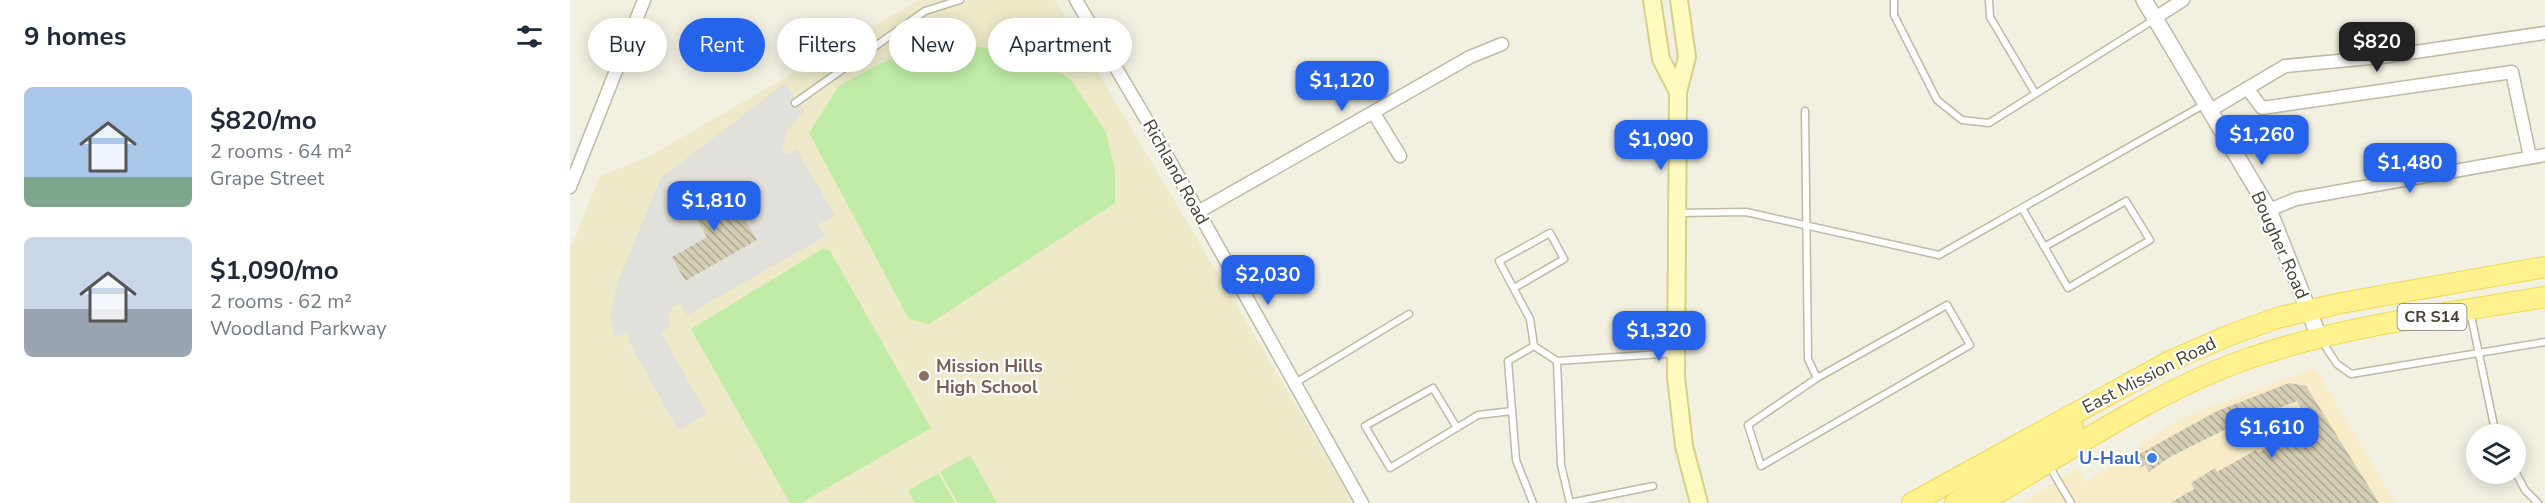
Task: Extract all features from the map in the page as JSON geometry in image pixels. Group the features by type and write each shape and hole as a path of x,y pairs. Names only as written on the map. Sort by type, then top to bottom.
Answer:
{"main road":[{"path":"1652,0 1661,59 1678,92"},
{"path":"1679,0 1686,57 1678,92 1679,213 1676,377 1684,446 1699,503"},
{"name":"East Mission Road","path":"1912,503 2115,390 2170,361 2230,335 2309,311 2545,267"},
{"name":"East Mission Road","path":"1981,503 2185,385 2242,361 2319,337 2545,297"},
{"path":"1955,503 2087,419 2115,390"}],"street":[{"path":"570,187 644,0"},
{"name":"Richland Road","path":"1076,0 1362,503"},
{"name":"Bougher Road","path":"2145,0 2269,210 2319,337"},
{"path":"2155,18 2183,0"},
{"path":"2207,107 2285,66 2381,57 2545,33"},
{"path":"1198,212 1470,57 1502,44"},
{"path":"2247,88 2262,108 2512,72 2530,157"},
{"path":"1373,112 1400,156"},
{"path":"2269,210 2296,199 2545,155"}],"lane":[{"path":"795,103 926,11 960,0"},
{"path":"1894,0 1894,15 1937,100 1962,120 1989,123 2155,18"},
{"path":"1989,0 1990,16 2035,93"},
{"path":"1679,213 1746,212 1939,255 2207,107"},
{"path":"1805,111 1808,359 1816,378"},
{"path":"2022,208 2044,247 2068,288 2150,240 2126,201 2044,247"},
{"path":"1514,288 1564,259 1550,233 1499,261 1530,319 1534,346 1557,361 1676,353"},
{"path":"1947,305 1970,345 1761,466 1748,425 1816,378 1947,305"},
{"path":"2470,310 2477,353 2493,424"},
{"path":"1294,383 1409,314"},
{"path":"2319,337 2337,364 2351,374 2545,342"},
{"path":"1533,503 1516,460 1508,361 1534,346"},
{"path":"1557,361 1561,465 1570,503 1653,486"},
{"path":"1457,428 1432,388 1365,426 1390,468 1457,428 1478,415 1512,411"},
{"path":"2048,464 2071,503"},
{"path":"2522,484 2538,503"}],"shaded area":[{"name":"Mission Hills High School","path":"919,0 1055,0 1066,18 988,18 988,72 1098,72 1354,503 570,503 570,249 600,176 648,157 795,72 877,72 877,24"},
{"path":"785,83 804,111 786,132 782,152 786,154 796,149 835,215 818,225 826,236 687,315 680,303 672,308 668,318 670,326 661,333 707,414 678,430 632,347 627,333 615,337 610,317 618,281 661,178"},
{"path":"2315,368 2395,503 2021,503 2077,469 2086,482 2181,418"}],"green space":[{"path":"976,46 988,48 988,72 1058,72 1071,80 1106,132 1115,171 1115,203 929,324 909,319 809,133 839,86 864,72 877,72 879,64 889,60 889,72 976,72"},
{"path":"824,248 830,251 931,428 801,503 790,503 691,329"},
{"path":"970,455 997,503 958,503 940,472"},
{"path":"938,473 955,503 915,503 908,491"}],"building":[{"path":"721,181 757,240 685,281 672,257 707,237 686,201"},
{"path":"2289,383 2306,386 2379,503 2170,503 2194,489 2191,483 2215,468 2217,472 2256,450 2258,453 2310,424 2297,401 2228,428 2170,457 2149,472 2145,465 2140,468 2134,457 2217,411"}],"place":[{"name":"Mission Hills High School","path":"924,376"},
{"name":"U-Haul","path":"2152,458"}]}
